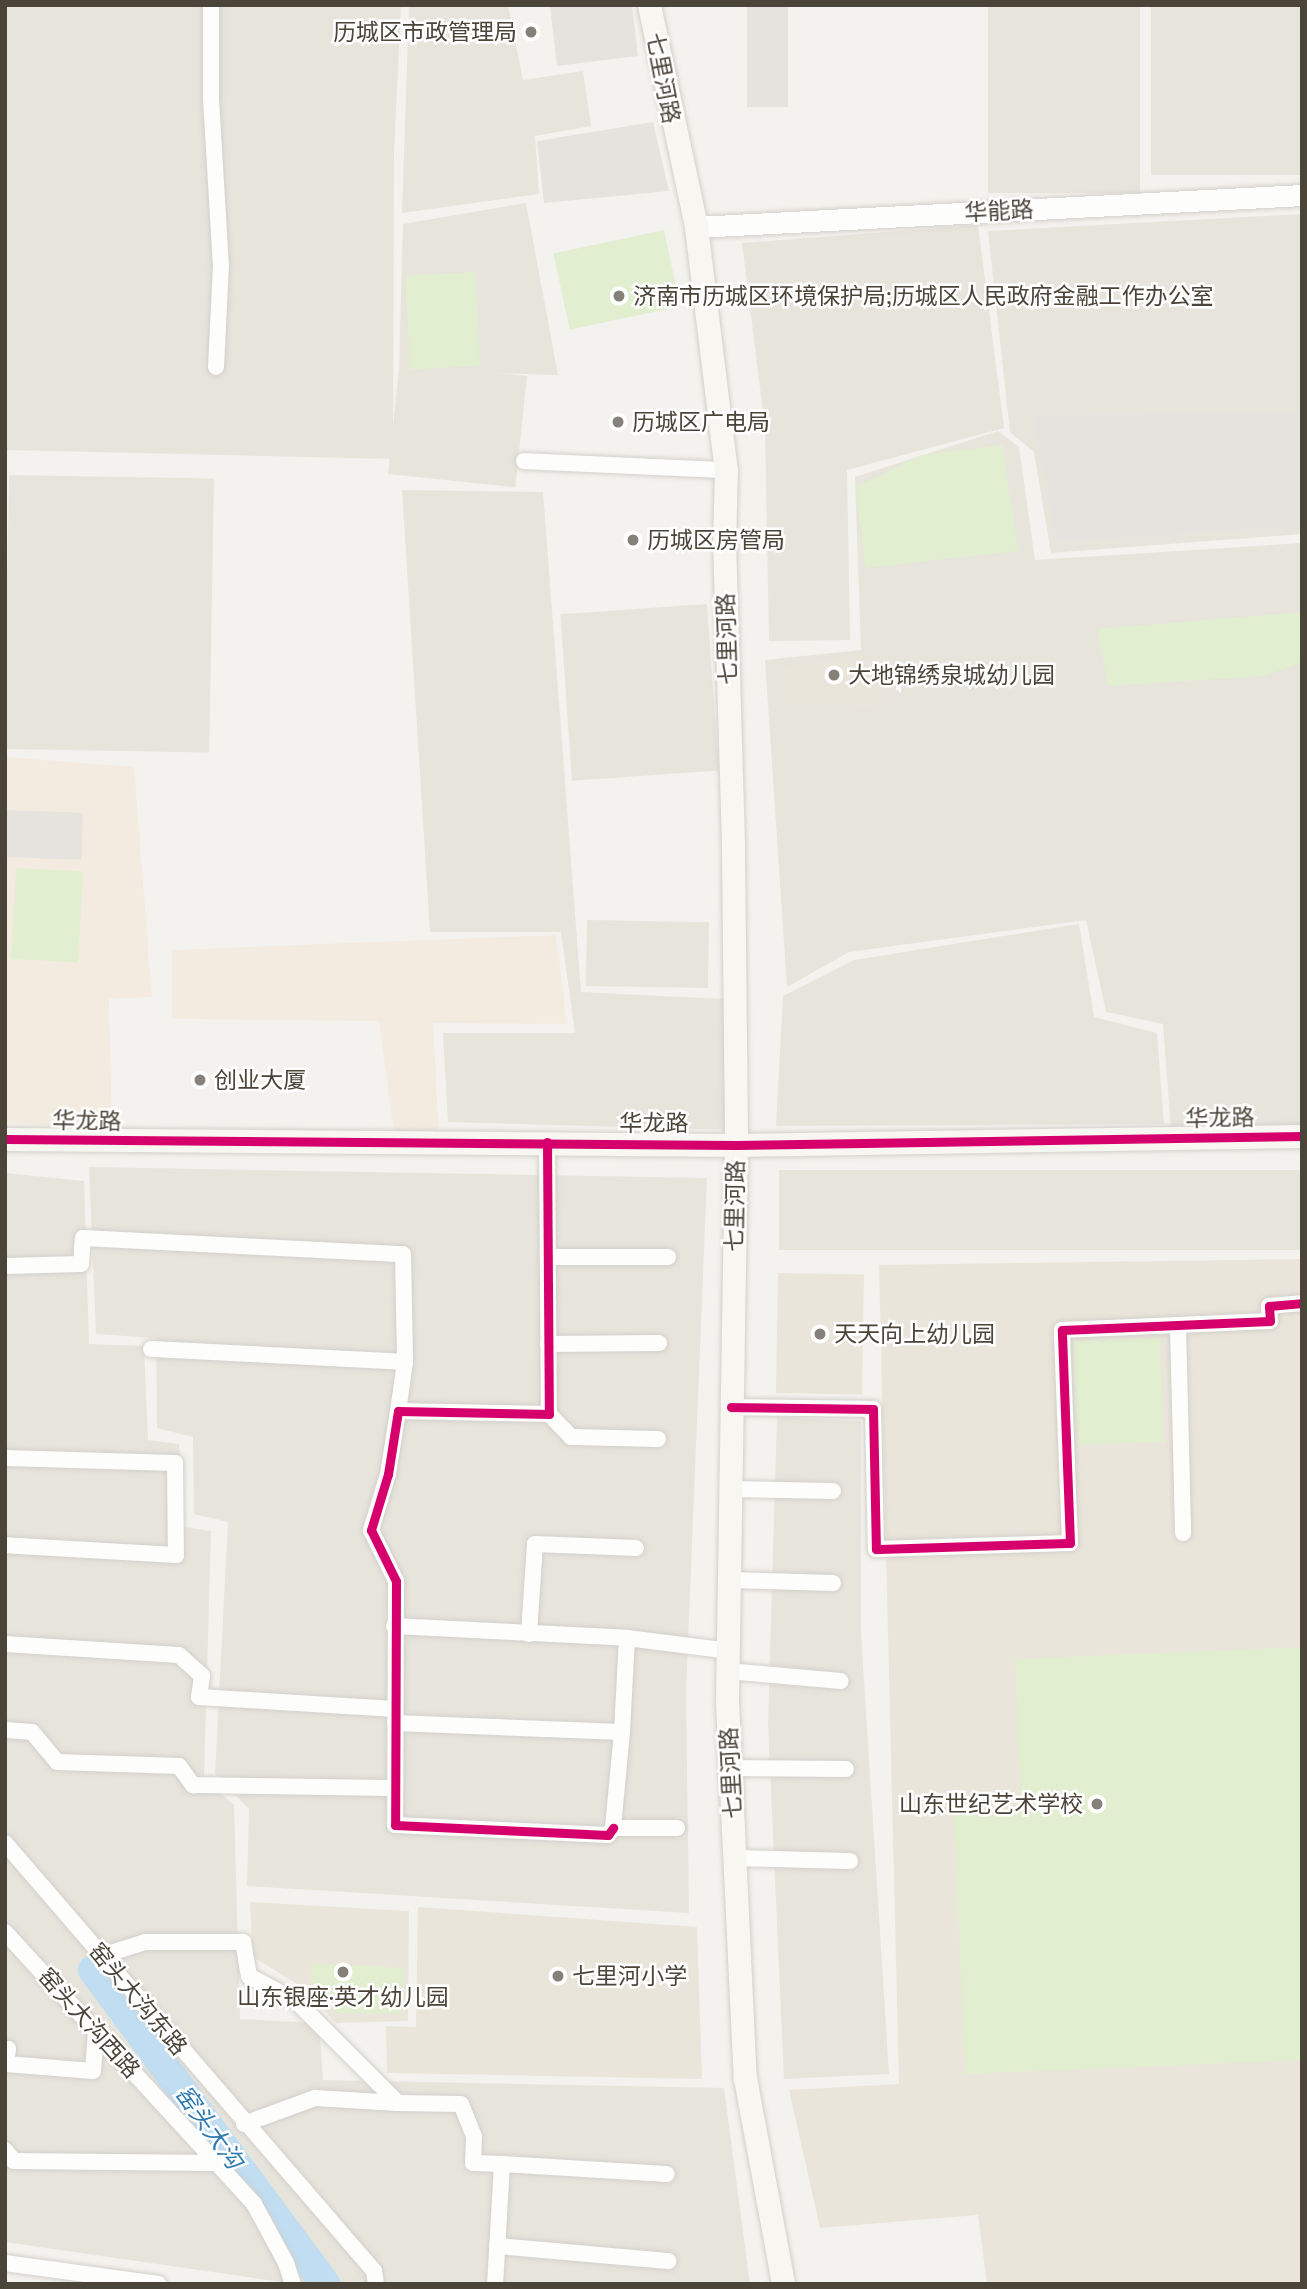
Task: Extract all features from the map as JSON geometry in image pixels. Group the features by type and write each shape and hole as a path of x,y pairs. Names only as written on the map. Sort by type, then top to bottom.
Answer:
{"main road":[{"name":"七里河路","path":"649,5 696,227 726,470 724,540 733,848 736,1144 731,1407 730,1768 745,2078 783,2284"},
{"name":"华龙路","path":"5,1139 736,1144 1302,1136"}],"street":[{"path":"211,5 211,99 221,265 216,367"},
{"name":"华能路","path":"696,227 1302,195"},
{"path":"524,461 726,470"},
{"path":"547,1142 549,1414 571,1437 658,1439"},
{"path":"5,1266 81,1264 83,1238 402,1254 405,1362 388,1474 371,1530 396,1581 395,1825 608,1835 614,1828 627,1638"},
{"path":"548,1257 668,1257"},
{"path":"731,1407 873,1409 876,1549 1070,1543 1062,1330 1270,1321 1269,1306 1302,1303"},
{"path":"1178,1325 1183,1533"},
{"path":"548,1344 659,1343"},
{"path":"151,1349 405,1362"},
{"path":"398,1411 549,1414"},
{"path":"5,1458 175,1464 176,1555 5,1545"},
{"path":"732,1489 832,1491"},
{"path":"529,1634 535,1544 636,1548"},
{"path":"731,1580 833,1583"},
{"path":"394,1626 627,1638 729,1661 841,1681"},
{"path":"5,1644 179,1654 202,1676 199,1698 395,1716 622,1732"},
{"path":"5,1730 32,1732 57,1762 179,1766 193,1785 395,1788"},
{"path":"730,1768 846,1769"},
{"path":"5,1827 5,1838"},
{"path":"614,1828 677,1828"},
{"name":"窑头大沟东路","path":"5,1843 244,2124 374,2271 376,2284"},
{"path":"735,1858 850,1861"},
{"name":"窑头大沟西路","path":"5,1932 254,2204 286,2263 293,2284"},
{"path":"101,1956 145,1942 243,1942 249,1976 296,2001 398,2103"},
{"path":"5,2049 6,2064 93,2071 96,2031"},
{"path":"244,2124 315,2098 461,2104 474,2137 473,2163 667,2174"},
{"path":"5,2150 15,2161 216,2163"},
{"path":"495,2284 502,2164"},
{"path":"497,2246 668,2261"},
{"path":"5,2263 159,2284"}],"shaded area":[{"path":"5,5 401,5 394,154 393,459 5,450"},
{"path":"409,5 508,5 523,80 583,71 591,126 535,136 539,194 402,213"},
{"path":"632,5 638,56 557,66 550,6"},
{"path":"747,5 788,5 788,107 747,107"},
{"path":"988,5 1140,5 1140,193 988,193"},
{"path":"1151,5 1302,5 1302,175 1151,175"},
{"path":"653,122 669,191 544,203 537,141"},
{"path":"526,203 558,375 399,370 403,224"},
{"path":"1302,214 1302,534 1051,553 1034,452 1010,432 988,231"},
{"path":"978,225 1004,428 847,470 850,640 769,641 765,428 742,243"},
{"path":"400,363 527,376 515,487 388,474"},
{"path":"1302,413 1302,526 1057,542 1033,415"},
{"path":"998,431 1019,447 1035,560 1302,543 1302,1128 1171,1130 1163,1024 1106,1012 1086,920 849,952 787,987 765,660 861,650 855,477"},
{"path":"9,475 214,479 209,753 5,749"},
{"path":"402,490 543,492 581,992 723,999 735,1130 448,1122 443,1033 575,1033 561,932 430,932"},
{"path":"707,604 719,771 572,781 560,614"},
{"name":"大地锦绣泉城幼儿园","path":"860,655 880,665 885,684 883,699 870,709 846,702 787,705 784,667"},
{"path":"5,757 134,767 152,997 109,999 112,1129 5,1122"},
{"path":"5,810 83,813 81,860 5,857"},
{"path":"587,920 709,922 708,988 586,986"},
{"path":"1079,924 1094,1017 1157,1033 1164,1124 776,1126 783,996 854,960"},
{"path":"556,935 567,1024 433,1023 439,1134 394,1133 379,1021 172,1019 172,950"},
{"path":"89,1167 707,1178 686,1691 689,1913 247,1886 249,1809 215,1774 228,1522 194,1514 193,1437 157,1428 156,1338 96,1334"},
{"path":"779,1170 1302,1170 1302,1250 779,1250"},
{"path":"5,1173 84,1181 89,1344 144,1346 148,1440 179,1444 184,1527 211,1531 204,1778 234,1805 240,2019 319,2023 323,2080 724,2088 750,2284 295,2284 5,2242"},
{"name":"山东世纪艺术学校","path":"1302,1259 1302,2284 987,2284 978,2215 820,2228 789,2090 899,2084 879,1265"},
{"name":"天天向上幼儿园","path":"778,1273 864,1275 862,1394 776,1393"},
{"path":"777,1417 861,1421 861,1633 889,2074 784,2079 768,1724"},
{"name":"山东银座·英才幼儿园","path":"250,1902 409,1911 408,2021 336,2023 302,1987 253,1957"},
{"name":"七里河小学","path":"418,1907 697,1927 702,2079 387,2073 386,2026 416,2027"}],"green space":[{"path":"664,230 680,306 570,330 553,253"},
{"path":"475,272 480,366 410,370 405,276"},
{"path":"1002,445 1018,551 865,568 856,487 921,455"},
{"path":"1302,612 1302,662 1264,676 1108,686 1098,629"},
{"path":"16,868 83,872 78,962 11,959"},
{"path":"1160,1338 1164,1442 1078,1445 1074,1341"},
{"path":"1302,1647 1302,2060 965,2074 954,1812 1021,1808 1015,1659"},
{"path":"312,1963 404,1968 402,2014 338,2013 310,1989"}],"waterway":[{"name":"窑头大沟","path":"93,1970 325,2284"}],"cycle path":[{"path":"5,1139 736,1145 1302,1136"},
{"path":"547,1142 549,1414 398,1411 388,1474 371,1530 396,1581 395,1825 608,1835 613,1828"},
{"path":"731,1407 873,1409 876,1549 1070,1543 1062,1330 1270,1321 1269,1306 1302,1303"}],"place":[{"name":"历城区市政管理局","path":"531,32"},
{"name":"济南市历城区环境保护局;历城区人民政府金融工作办公室","path":"619,296"},
{"name":"历城区广电局","path":"618,422"},
{"name":"历城区房管局","path":"633,540"},
{"name":"大地锦绣泉城幼儿园","path":"834,675"},
{"name":"创业大厦","path":"200,1080"},
{"name":"天天向上幼儿园","path":"820,1334"},
{"name":"山东世纪艺术学校","path":"1097,1804"},
{"name":"山东银座·英才幼儿园","path":"343,1972"},
{"name":"七里河小学","path":"558,1976"}]}
